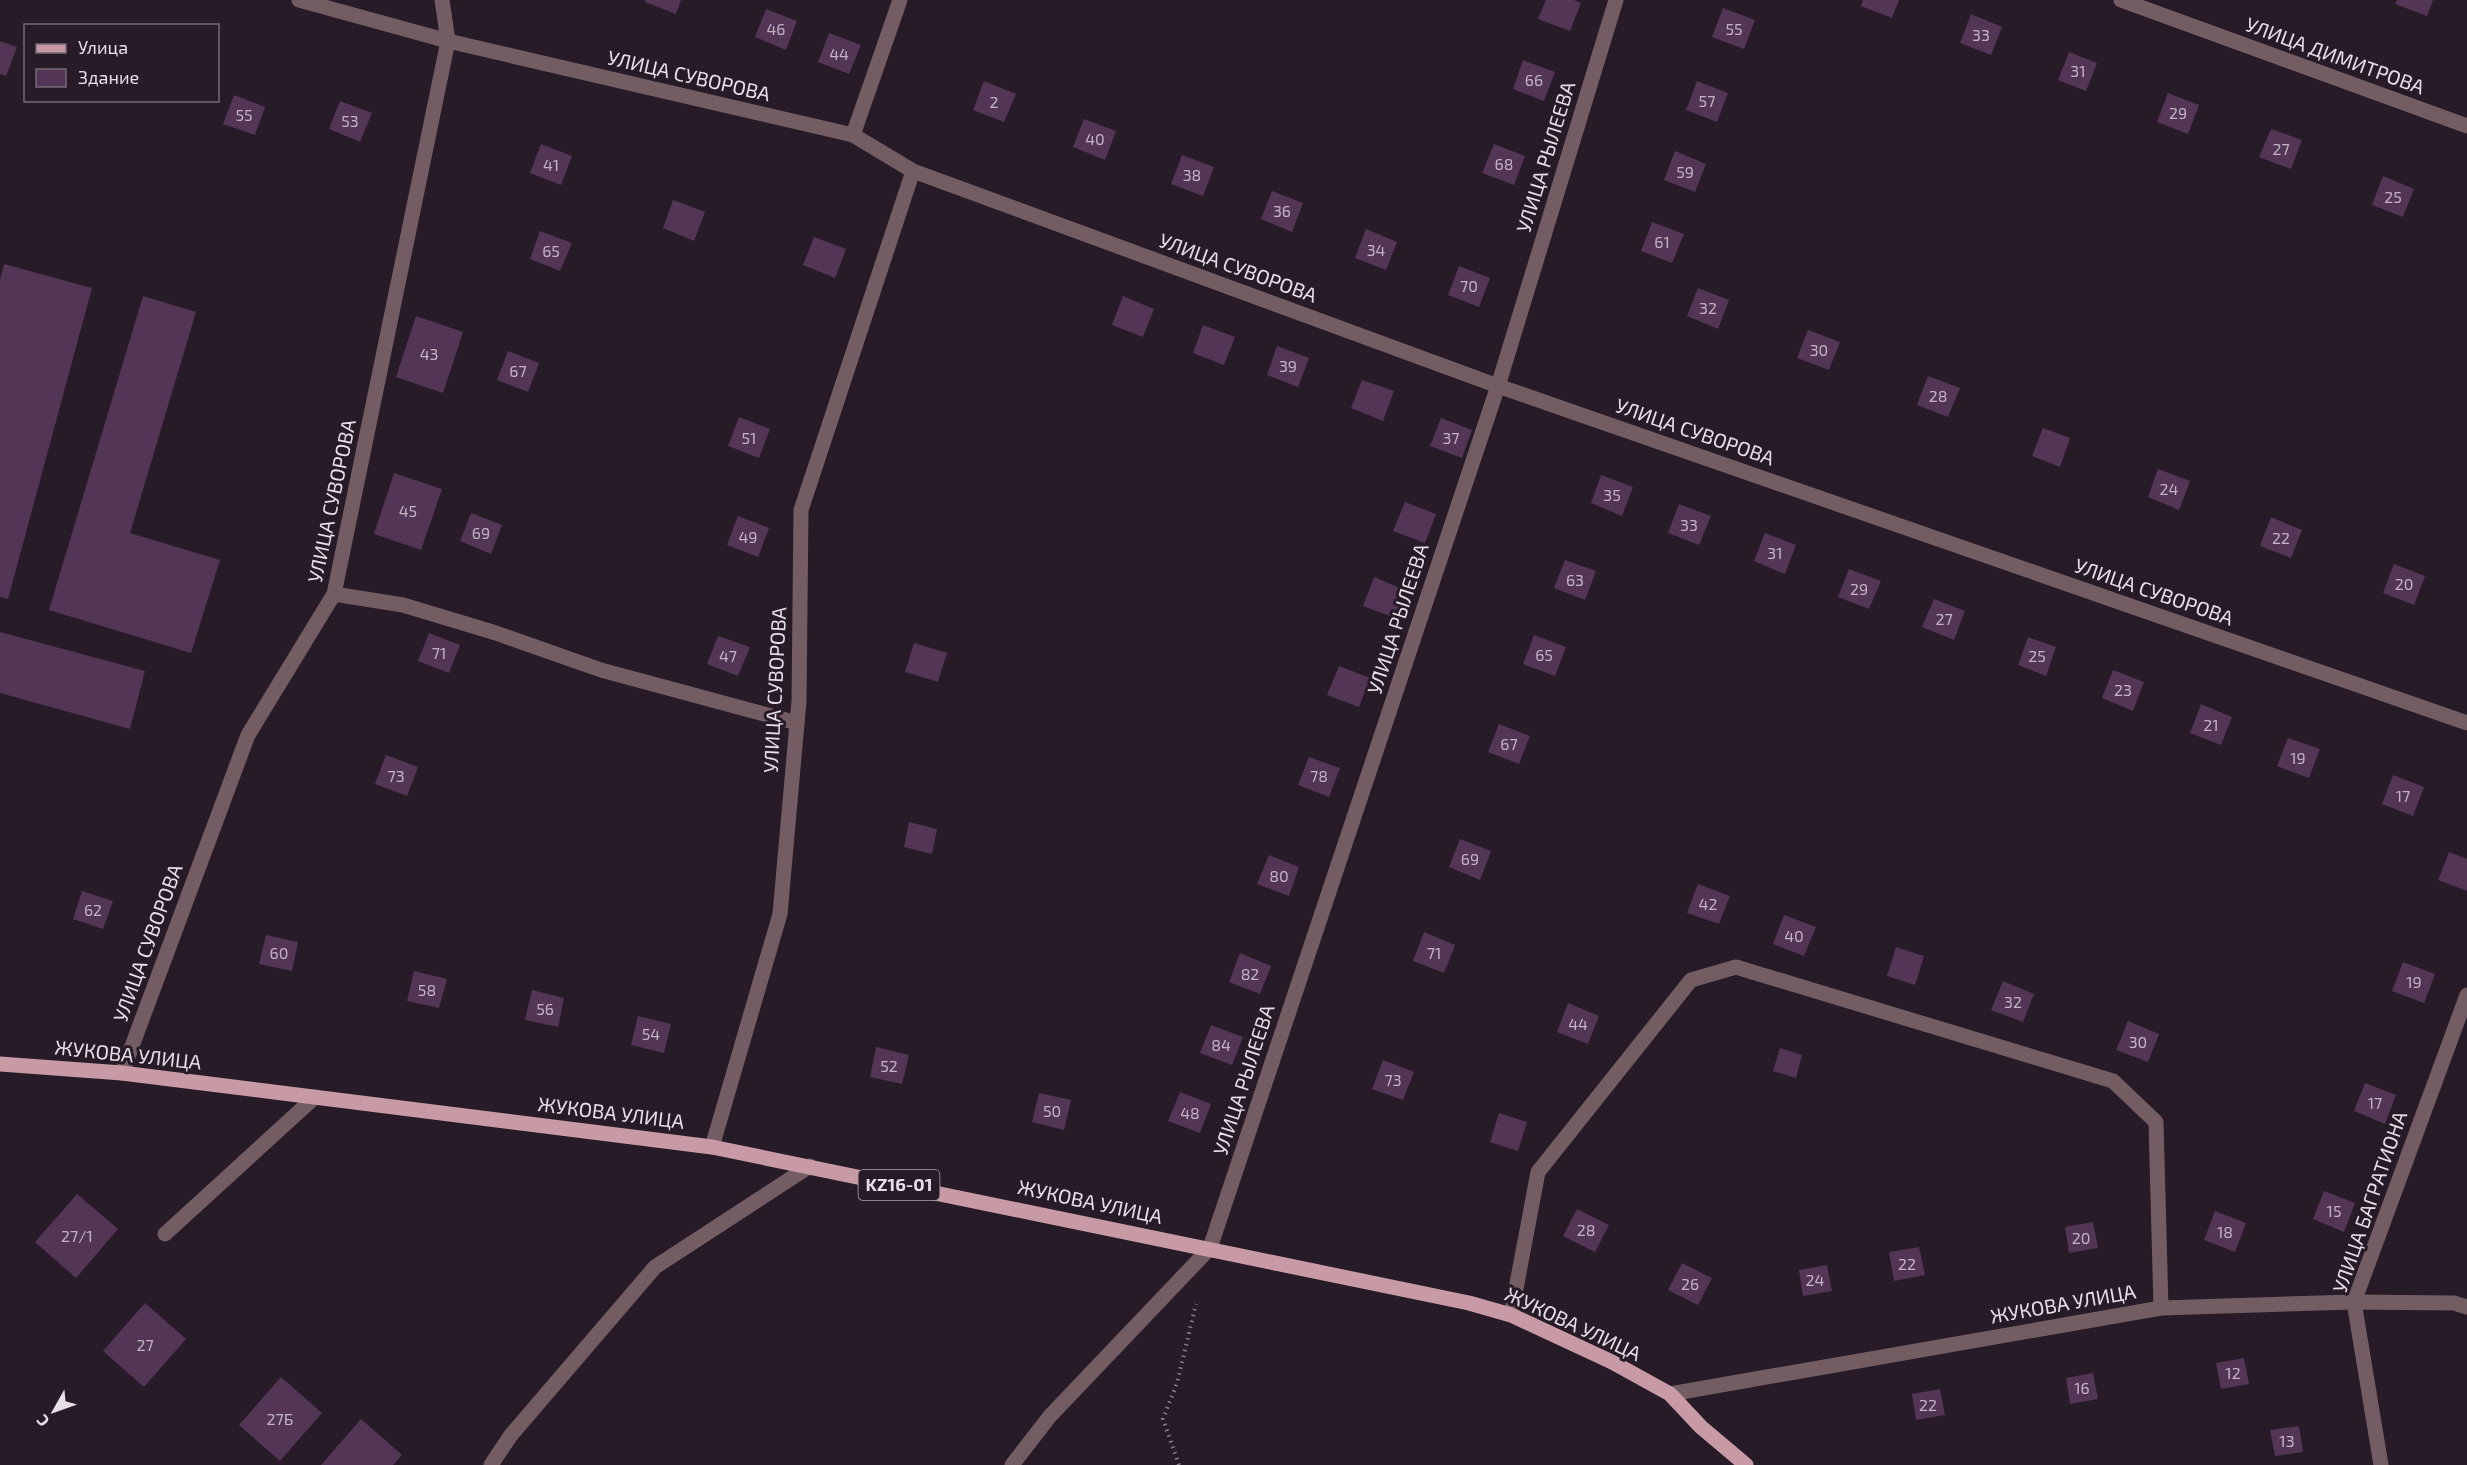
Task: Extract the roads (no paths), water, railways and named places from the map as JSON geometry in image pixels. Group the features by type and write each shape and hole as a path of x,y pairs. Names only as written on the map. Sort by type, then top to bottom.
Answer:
{"main road":[{"name":"ЖУКОВА УЛИЦА","path":"0,1064 122,1073 712,1147 1469,1303 1511,1315 1612,1362 1670,1394 1701,1427 1746,1465"}],"street":[{"name":"УЛИЦА СУВОРОВА","path":"299,0 448,41 853,135 913,171 1498,386 2467,723"},
{"path":"442,0 448,41"},
{"path":"853,135 900,0"},
{"name":"УЛИЦА РЫЛЕЕВА","path":"1210,1248 1498,386 1616,0"},
{"name":"УЛИЦА ДИМИТРОВА","path":"2121,0 2467,126"},
{"name":"УЛИЦА СУВОРОВА","path":"122,1073 248,735 334,594 448,41"},
{"name":"УЛИЦА СУВОРОВА","path":"712,1147 780,914 797,723 801,510 913,171"},
{"path":"334,594 403,605 496,633 601,670 797,723"},
{"path":"1511,1315 1538,1172 1691,980 1736,967 2113,1081 2156,1122 2161,1308"},
{"name":"УЛИЦА БАГРАТИОНА","path":"2381,1465 2354,1302 2467,995"},
{"path":"165,1234 315,1097"},
{"path":"491,1465 511,1435 655,1267 810,1166"},
{"path":"1012,1465 1050,1416 1210,1248"},
{"name":"ЖУКОВА УЛИЦА","path":"1670,1394 2161,1308 2354,1302 2454,1303 2467,1307"}]}
